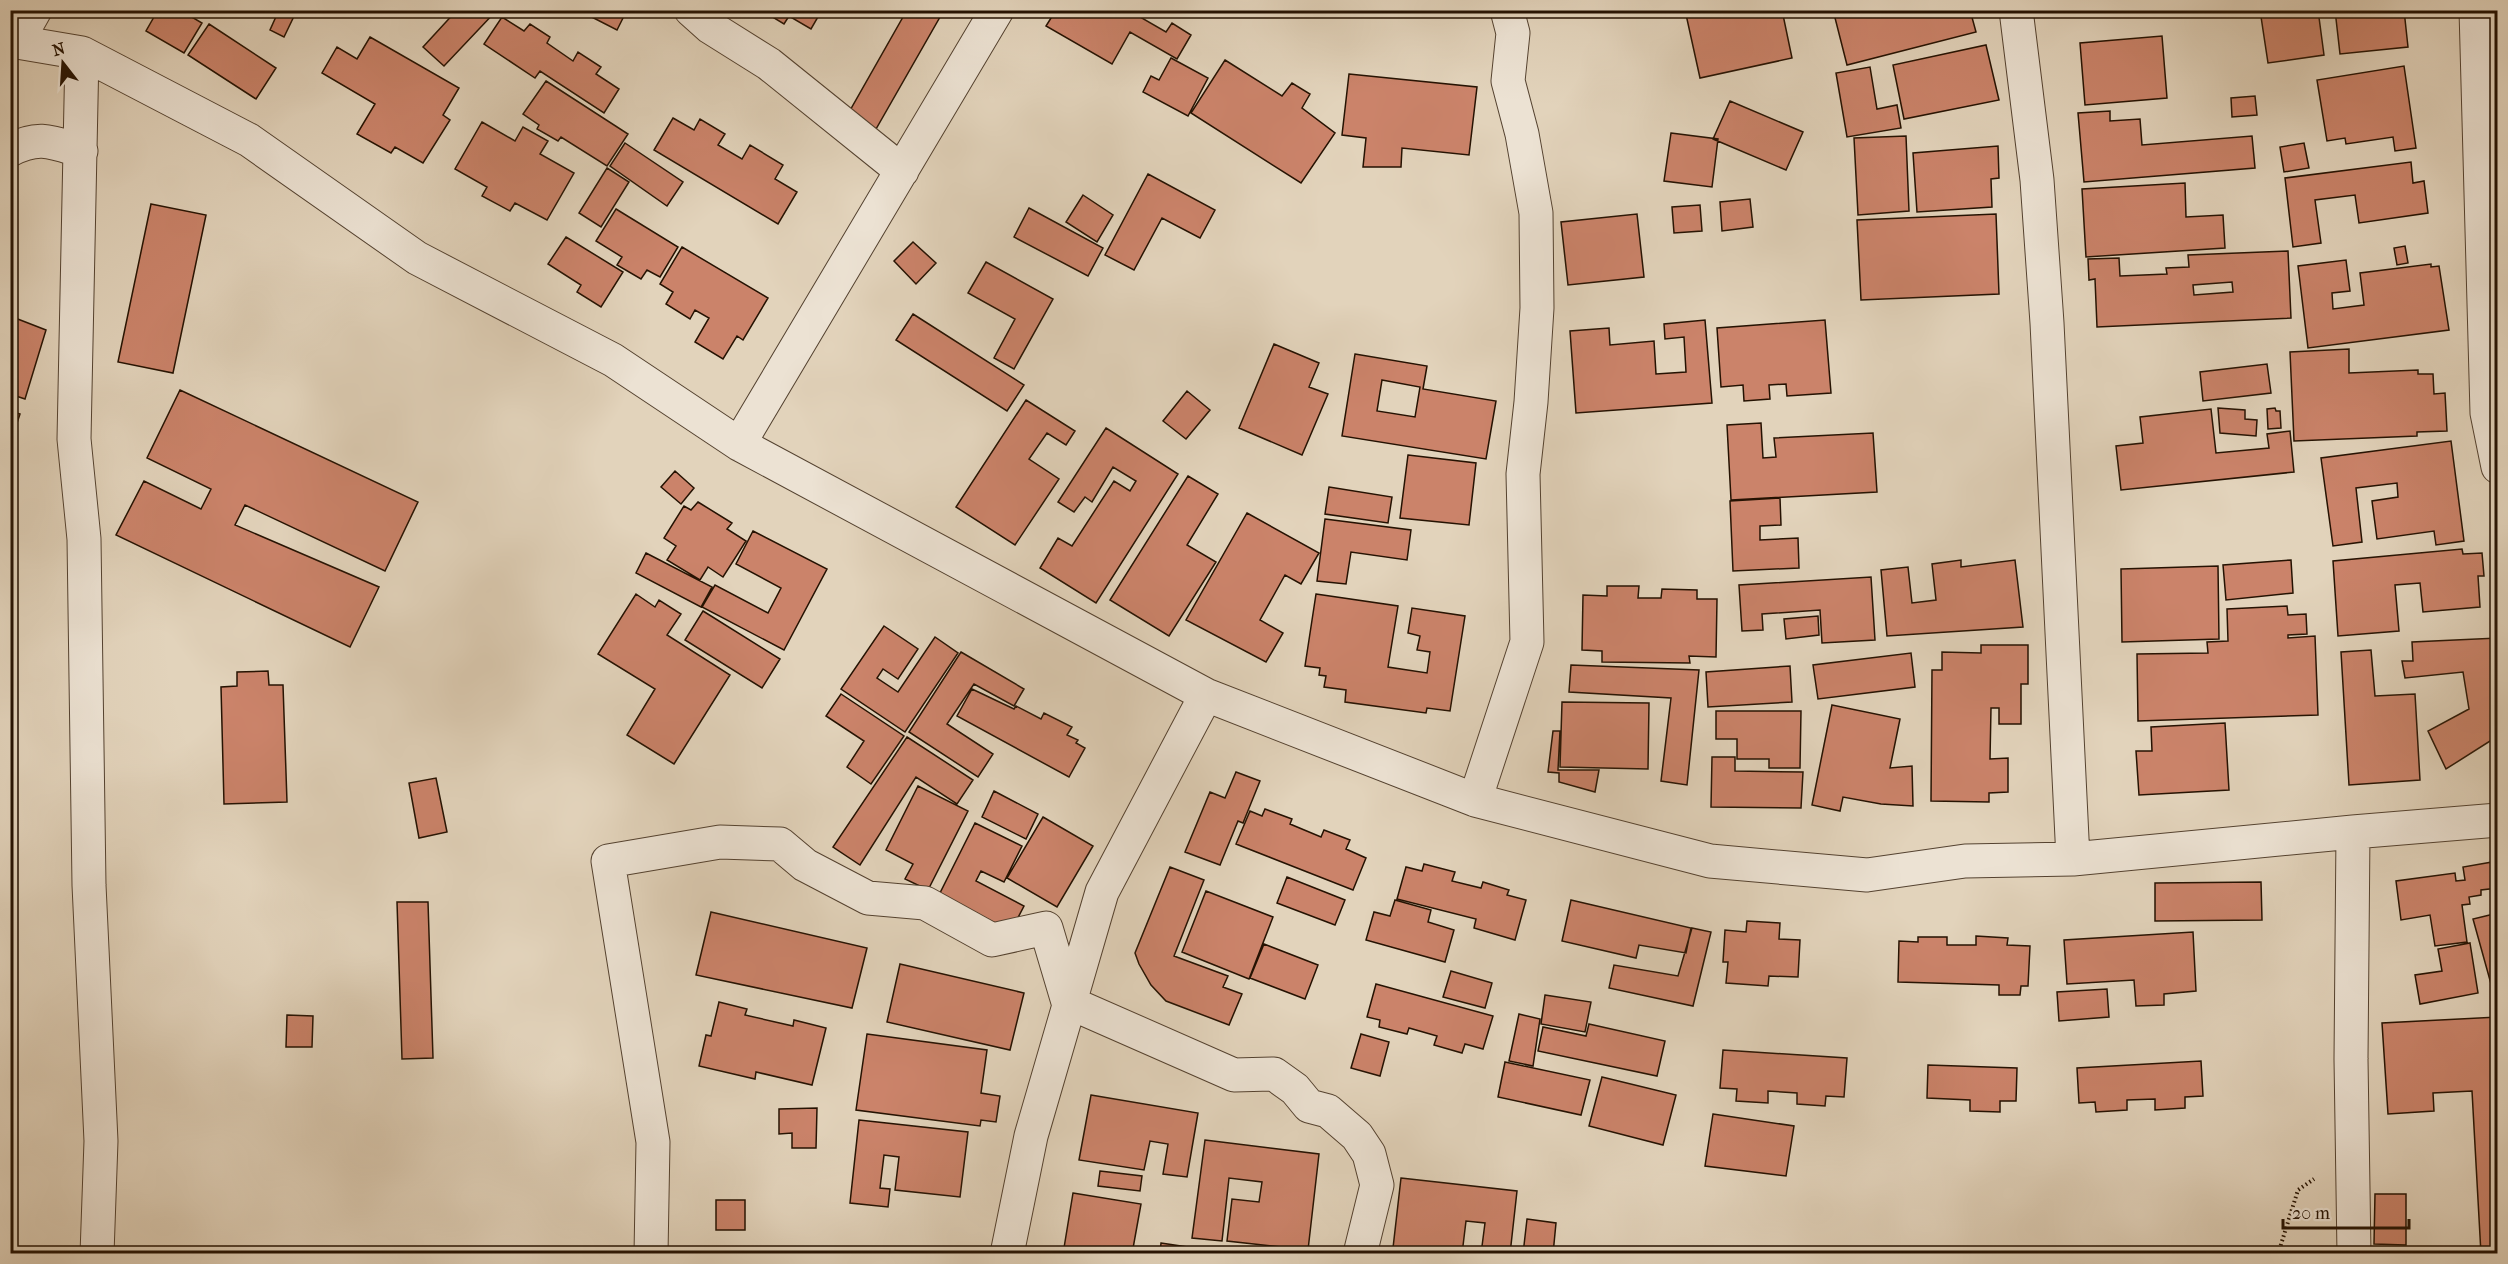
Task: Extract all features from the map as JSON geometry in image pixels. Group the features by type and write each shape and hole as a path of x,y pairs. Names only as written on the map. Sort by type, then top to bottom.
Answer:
{"street":[{"path":"35,10 14,35 82,53 249,140 417,258 613,360 739,444 1206,695 1475,800 1710,861 1867,875 1965,861 2073,859 2498,820"},
{"path":"691,10 710,27 769,64 902,171"},
{"path":"739,444 997,10"},
{"path":"1475,800 1527,642 1523,474 1531,402 1537,309 1536,213 1522,134 1508,81 1513,33 1507,10"},
{"path":"2016,10 2037,180 2047,323 2073,859"},
{"path":"2476,10 2492,411 2498,467"},
{"path":"82,53 74,440 84,539 89,885 101,1141 98,1254"},
{"path":"10,150 25,143 45,139 81,151"},
{"path":"1007,1254 1031,1136 1068,1002 1102,892 1206,695"},
{"path":"2353,832 2354,1254"},
{"path":"651,1254 653,1142 608,861 720,842 780,844 805,865 868,898 926,903 992,940 1046,928 1068,1002 1234,1075 1274,1074 1296,1089 1309,1106 1328,1111 1357,1136 1369,1154 1377,1185 1360,1254"}],"path":[{"path":"2278,1254 2298,1190 2310,1180 2334,1175 2353,1167"}],"building":[{"path":"158,10 180,10 202,23 184,53 146,31"},
{"path":"279,10 297,10 284,37 270,30"},
{"path":"457,10 497,10 444,66 423,47"},
{"path":"578,10 627,10 617,30"},
{"path":"761,10 822,10 811,29 789,16 784,24"},
{"path":"907,10 944,10 876,129 848,114"},
{"path":"1056,10 1134,10 1133,13 1166,32 1172,23 1191,35 1177,59 1130,32 1112,64 1046,26"},
{"path":"1685,10 1782,10 1792,58 1700,78"},
{"path":"1833,10 1892,10 1893,14 1903,10 1970,10 1976,32 1847,65"},
{"path":"2260,10 2318,10 2324,55 2268,63"},
{"path":"2335,10 2404,10 2408,47 2340,54"},
{"path":"502,17 524,31 530,24 550,37 547,43 573,61 578,52 601,67 596,74 619,89 604,113 540,71 535,78 484,44"},
{"path":"209,24 276,68 256,99 188,55"},
{"path":"2162,36 2167,98 2085,105 2080,43"},
{"path":"370,37 459,88 443,115 450,120 423,163 395,147 391,153 357,134 375,104 322,73 337,47 357,59"},
{"path":"1986,45 1999,100 1904,119 1893,65"},
{"path":"1171,58 1208,78 1188,116 1143,92 1151,76 1159,80"},
{"path":"1225,60 1282,96 1292,83 1310,94 1302,108 1335,133 1301,183 1191,113"},
{"path":"2404,66 2416,148 2395,151 2393,137 2346,144 2345,138 2327,141 2317,80"},
{"path":"1870,67 1877,109 1897,105 1901,128 1847,137 1836,73"},
{"path":"1349,74 1477,87 1469,155 1402,148 1401,167 1363,167 1366,138 1342,135"},
{"path":"546,81 628,134 607,166 561,137 558,141 537,129 539,125 523,114"},
{"path":"2255,96 2257,115 2232,117 2231,98"},
{"path":"1730,101 1803,132 1786,170 1713,139"},
{"path":"2110,111 2110,121 2140,119 2142,145 2252,136 2255,168 2084,182 2078,113"},
{"path":"673,118 694,130 700,119 725,134 718,145 742,159 750,145 783,165 775,179 797,192 778,224 654,150"},
{"path":"482,122 515,141 523,127 548,141 540,154 574,173 547,220 515,203 510,211 482,196 487,187 455,169"},
{"path":"1671,133 1718,139 1712,187 1664,181"},
{"path":"1906,136 1909,211 1858,215 1854,138"},
{"path":"625,143 683,182 667,206 610,166"},
{"path":"2304,143 2309,168 2284,172 2280,147"},
{"path":"1998,146 1999,178 1991,179 1992,207 1917,212 1913,153"},
{"path":"2411,162 2413,183 2424,181 2428,213 2359,223 2355,195 2315,200 2321,243 2293,247 2285,178"},
{"path":"607,168 629,182 601,227 579,213"},
{"path":"1148,174 1215,210 1200,238 1162,218 1134,270 1105,255"},
{"path":"2185,183 2186,217 2223,215 2225,248 2086,257 2082,189"},
{"path":"1083,195 1113,215 1097,242 1066,222"},
{"path":"1750,199 1753,227 1722,231 1720,202"},
{"path":"151,204 206,215 173,373 118,362"},
{"path":"1700,205 1702,231 1674,233 1672,207"},
{"path":"1029,208 1103,248 1088,276 1014,237"},
{"path":"616,209 678,247 660,277 647,270 641,279 617,265 622,257 596,241"},
{"path":"1637,214 1644,277 1568,285 1561,222"},
{"path":"1996,214 1999,294 1861,300 1857,220"},
{"path":"566,237 623,272 601,307 577,292 581,285 548,264"},
{"path":"913,242 936,263 916,284 894,261"},
{"path":"2405,246 2408,263 2397,265 2394,248"},
{"path":"682,247 768,298 743,340 737,336 723,359 695,342 709,318 695,310 690,319 666,304 673,292 660,284"},
{"path":"2288,251 2291,318 2097,327 2095,279 2089,280 2088,259 2119,258 2120,276 2167,274 2166,268 2189,267 2188,255","holes":["2232,282 2233,292 2194,295 2193,285"]},
{"path":"2346,260 2350,291 2332,293 2333,309 2364,305 2360,273 2431,264 2431,267 2439,266 2449,330 2308,348 2298,266"},
{"path":"986,262 1053,299 1014,369 994,358 1015,319 968,293"},
{"path":"913,314 1024,385 1007,411 896,340"},
{"path":"10,316 46,330 25,399 10,394"},
{"path":"1705,320 1712,403 1576,413 1570,331 1609,328 1610,345 1654,341 1656,374 1686,372 1684,337 1665,339 1664,324"},
{"path":"1825,320 1831,393 1787,396 1786,384 1769,385 1770,399 1744,401 1743,385 1721,387 1717,328"},
{"path":"1274,344 1319,363 1309,387 1328,394 1302,455 1239,428"},
{"path":"2349,349 2349,373 2418,370 2418,374 2433,374 2434,394 2445,393 2447,431 2417,432 2417,436 2294,441 2290,352"},
{"path":"1355,354 1427,366 1423,389 1496,401 1486,459 1342,436","holes":["1382,380 1420,387 1415,417 1377,411"]},
{"path":"2267,364 2271,393 2203,401 2200,372"},
{"path":"180,390 418,502 385,571 245,505 235,525 379,587 350,647 116,535 144,481 201,509 211,489 147,458"},
{"path":"1187,391 1210,410 1186,439 1163,421"},
{"path":"1026,400 1075,431 1066,445 1047,433 1029,459 1059,479 1015,545 956,507"},
{"path":"2218,408 2245,410 2245,419 2257,420 2256,436 2220,433"},
{"path":"2275,408 2276,411 2280,411 2281,428 2268,429 2267,409"},
{"path":"2211,409 2216,453 2269,448 2267,434 2290,431 2294,472 2121,490 2116,446 2143,443 2140,417"},
{"path":"10,411 20,414 10,444"},
{"path":"1761,423 1763,458 1776,457 1774,438 1873,433 1877,492 1731,500 1727,425"},
{"path":"1106,428 1178,474 1096,603 1040,568 1058,538 1072,546 1114,481 1130,491 1136,481 1113,467 1092,502 1085,497 1074,512 1058,502"},
{"path":"2451,441 2464,541 2436,545 2434,531 2377,539 2372,501 2398,497 2397,483 2356,488 2362,542 2333,546 2321,458"},
{"path":"1408,455 1476,463 1469,525 1400,518"},
{"path":"675,471 694,488 681,504 661,487"},
{"path":"1188,476 1218,494 1187,545 1216,562 1169,636 1110,600"},
{"path":"1329,487 1392,497 1388,523 1325,514"},
{"path":"1780,498 1781,525 1760,526 1760,540 1798,538 1799,568 1733,571 1730,501"},
{"path":"698,502 732,523 727,529 746,541 723,577 708,567 700,580 667,560 676,546 664,538 684,506 691,510"},
{"path":"1247,513 1319,553 1301,584 1285,575 1260,620 1283,633 1266,662 1186,620"},
{"path":"1325,519 1411,530 1407,560 1351,552 1346,584 1317,581"},
{"path":"753,531 827,569 784,650 702,607 715,585 768,613 781,588 736,564"},
{"path":"2462,549 2463,554 2482,553 2484,576 2478,576 2480,607 2423,612 2420,583 2395,585 2399,631 2338,636 2333,561"},
{"path":"646,553 712,587 701,607 636,573"},
{"path":"1961,560 1961,567 2015,560 2023,627 1887,636 1881,570 1908,567 1912,603 1936,600 1932,564"},
{"path":"2291,560 2293,593 2226,600 2223,565"},
{"path":"2218,566 2219,639 2122,642 2121,569"},
{"path":"1871,577 1875,640 1822,643 1820,610 1762,614 1763,630 1742,631 1739,585"},
{"path":"1607,586 1639,586 1638,598 1661,598 1662,589 1697,590 1697,599 1717,599 1716,657 1689,656 1690,663 1602,662 1602,651 1582,650 1583,595 1607,596"},
{"path":"636,594 655,607 659,600 681,614 667,635 730,675 674,764 627,735 655,689 598,654"},
{"path":"1316,594 1398,606 1388,667 1427,673 1430,652 1417,650 1420,636 1408,633 1412,608 1465,616 1450,711 1427,708 1426,713 1345,702 1346,690 1324,687 1326,676 1319,675 1320,668 1305,666"},
{"path":"2287,606 2288,615 2306,614 2307,634 2288,635 2288,638 2315,636 2318,715 2138,721 2137,654 2208,653 2207,642 2228,641 2227,609"},
{"path":"703,611 780,659 762,688 685,640"},
{"path":"1818,616 1819,635 1786,639 1784,619"},
{"path":"884,626 918,649 898,679 883,669 877,678 898,692 935,637 958,653 905,732 841,689"},
{"path":"2498,638 2498,736 2446,769 2428,731 2469,709 2463,672 2405,678 2402,661 2413,661 2412,642"},
{"path":"1981,645 2028,645 2028,684 2021,684 2021,724 1999,724 1999,708 1991,708 1990,759 2008,758 2008,792 1989,793 1989,802 1931,801 1932,670 1942,670 1942,652 1981,653"},
{"path":"2371,650 2375,696 2415,694 2420,780 2349,785 2341,652"},
{"path":"961,652 1024,689 1014,706 974,684 947,724 993,754 978,777 909,732"},
{"path":"1911,653 1915,687 1818,699 1813,665"},
{"path":"1571,665 1699,670 1687,785 1661,781 1671,698 1569,692"},
{"path":"1790,666 1792,702 1708,707 1706,672"},
{"path":"268,671 269,685 283,685 287,802 224,804 221,687 237,686 237,672"},
{"path":"972,689 1014,709 1016,706 1041,719 1044,713 1072,727 1067,735 1078,740 1076,743 1085,748 1069,777 957,716"},
{"path":"841,694 904,736 871,784 847,767 864,741 826,716"},
{"path":"1562,702 1649,703 1648,769 1560,767"},
{"path":"1832,705 1900,719 1890,768 1912,766 1913,806 1881,804 1843,797 1840,811 1812,805"},
{"path":"1716,711 1801,711 1800,768 1769,768 1769,759 1737,759 1737,739 1716,739"},
{"path":"2225,723 2229,790 2139,795 2136,751 2152,751 2151,727"},
{"path":"1553,731 1560,731 1558,770 1599,770 1595,792 1559,782 1559,773 1548,772"},
{"path":"907,737 973,780 957,804 916,777 860,865 833,847"},
{"path":"1712,757 1735,757 1735,771 1803,772 1801,808 1711,807"},
{"path":"1236,772 1260,781 1243,823 1238,821 1220,865 1185,852 1210,792 1225,798"},
{"path":"436,778 447,832 419,838 409,783"},
{"path":"918,786 968,811 928,890 905,879 913,864 886,850"},
{"path":"994,791 1038,814 1026,839 982,817"},
{"path":"1265,809 1292,819 1290,824 1321,837 1324,830 1350,840 1346,849 1366,858 1353,890 1236,844 1250,811 1262,816"},
{"path":"1043,817 1093,846 1057,907 1007,878"},
{"path":"975,823 1022,846 1004,882 981,871 976,881 1024,906 1011,931 939,895"},
{"path":"2498,861 2498,888 2481,890 2481,895 2469,897 2470,904 2462,905 2467,942 2435,946 2430,915 2401,920 2396,881 2455,873 2456,881 2465,880 2463,867"},
{"path":"1424,864 1455,872 1452,881 1481,888 1483,882 1509,890 1507,895 1526,900 1515,940 1474,928 1476,919 1397,899 1406,867 1422,871"},
{"path":"1170,867 1204,880 1174,956 1228,976 1223,987 1242,994 1229,1025 1166,1001 1151,985 1139,964 1135,953"},
{"path":"1287,877 1345,900 1335,925 1277,903"},
{"path":"2261,882 2262,920 2155,921 2155,883"},
{"path":"1206,891 1273,917 1249,979 1182,952"},
{"path":"1395,900 1431,910 1428,922 1454,930 1445,962 1366,940 1374,912 1390,916"},
{"path":"1571,900 1691,928 1686,953 1639,945 1636,958 1562,941"},
{"path":"397,902 428,902 433,1058 402,1059"},
{"path":"711,912 867,948 852,1008 696,975"},
{"path":"2498,913 2498,1001 2496,1002 2473,919"},
{"path":"1747,921 1780,923 1779,939 1800,940 1798,977 1769,976 1768,986 1726,983 1728,962 1723,962 1725,930 1746,932"},
{"path":"1692,928 1711,932 1693,1006 1609,988 1614,965 1678,976"},
{"path":"2193,932 2196,991 2164,994 2164,1005 2136,1006 2134,980 2067,984 2064,940"},
{"path":"1976,936 2008,938 2007,945 2030,946 2028,986 2021,986 2020,995 1999,995 1999,985 1898,982 1899,941 1918,942 1918,937 1947,937 1947,945 1976,945"},
{"path":"2470,943 2478,993 2420,1004 2415,975 2442,971 2438,949"},
{"path":"1264,944 1318,965 1305,999 1250,978"},
{"path":"900,964 1024,993 1010,1050 887,1022"},
{"path":"1451,971 1492,983 1485,1008 1443,997"},
{"path":"1376,984 1493,1016 1483,1049 1465,1044 1462,1053 1434,1045 1437,1036 1409,1028 1407,1034 1379,1027 1380,1020 1367,1017"},
{"path":"2107,989 2109,1017 2059,1021 2057,992"},
{"path":"1545,995 1591,1002 1585,1032 1541,1024"},
{"path":"719,1002 747,1009 745,1015 793,1026 794,1020 826,1028 812,1085 756,1072 755,1079 699,1066 706,1035 711,1036"},
{"path":"1519,1014 1540,1019 1533,1066 1509,1061"},
{"path":"287,1015 313,1016 312,1047 286,1047"},
{"path":"2498,1017 2498,1254 2481,1254 2472,1091 2433,1093 2434,1111 2388,1114 2382,1023"},
{"path":"1589,1024 1665,1041 1657,1076 1538,1051 1543,1027 1586,1036"},
{"path":"867,1034 987,1050 981,1093 1000,1096 996,1122 981,1120 980,1126 856,1110"},
{"path":"1361,1034 1389,1042 1380,1076 1351,1068"},
{"path":"1723,1050 1847,1058 1844,1097 1826,1096 1825,1106 1797,1104 1797,1093 1768,1091 1768,1103 1736,1101 1737,1089 1720,1088"},
{"path":"2201,1061 2203,1096 2185,1097 2185,1108 2155,1110 2155,1099 2127,1100 2127,1110 2096,1112 2095,1102 2079,1103 2077,1068"},
{"path":"1505,1062 1590,1080 1581,1115 1498,1097"},
{"path":"1928,1065 2017,1068 2016,1101 2000,1101 2000,1112 1970,1111 1970,1100 1927,1098"},
{"path":"1602,1077 1676,1095 1663,1145 1589,1126"},
{"path":"1091,1095 1198,1113 1187,1177 1163,1174 1168,1144 1150,1141 1144,1170 1079,1160"},
{"path":"817,1108 816,1148 792,1148 792,1133 779,1134 779,1109"},
{"path":"1713,1114 1794,1126 1786,1176 1705,1166"},
{"path":"859,1120 968,1132 960,1197 895,1190 899,1157 884,1155 880,1188 890,1189 888,1207 850,1203"},
{"path":"1205,1140 1319,1154 1308,1250 1227,1241 1232,1199 1259,1202 1262,1182 1229,1178 1222,1241 1192,1238"},
{"path":"1100,1171 1142,1176 1140,1191 1098,1186"},
{"path":"1401,1178 1517,1191 1510,1254 1481,1254 1485,1223 1466,1221 1462,1254 1393,1248"},
{"path":"1073,1193 1141,1204 1132,1254 1063,1254"},
{"path":"2375,1194 2406,1194 2406,1245 2374,1244"},
{"path":"716,1200 745,1200 745,1230 716,1230"},
{"path":"1527,1219 1556,1223 1553,1254 1523,1254"},
{"path":"1161,1243 1187,1247 1186,1254 1160,1254"},
{"path":"345,1250 346,1254 311,1254"}]}
